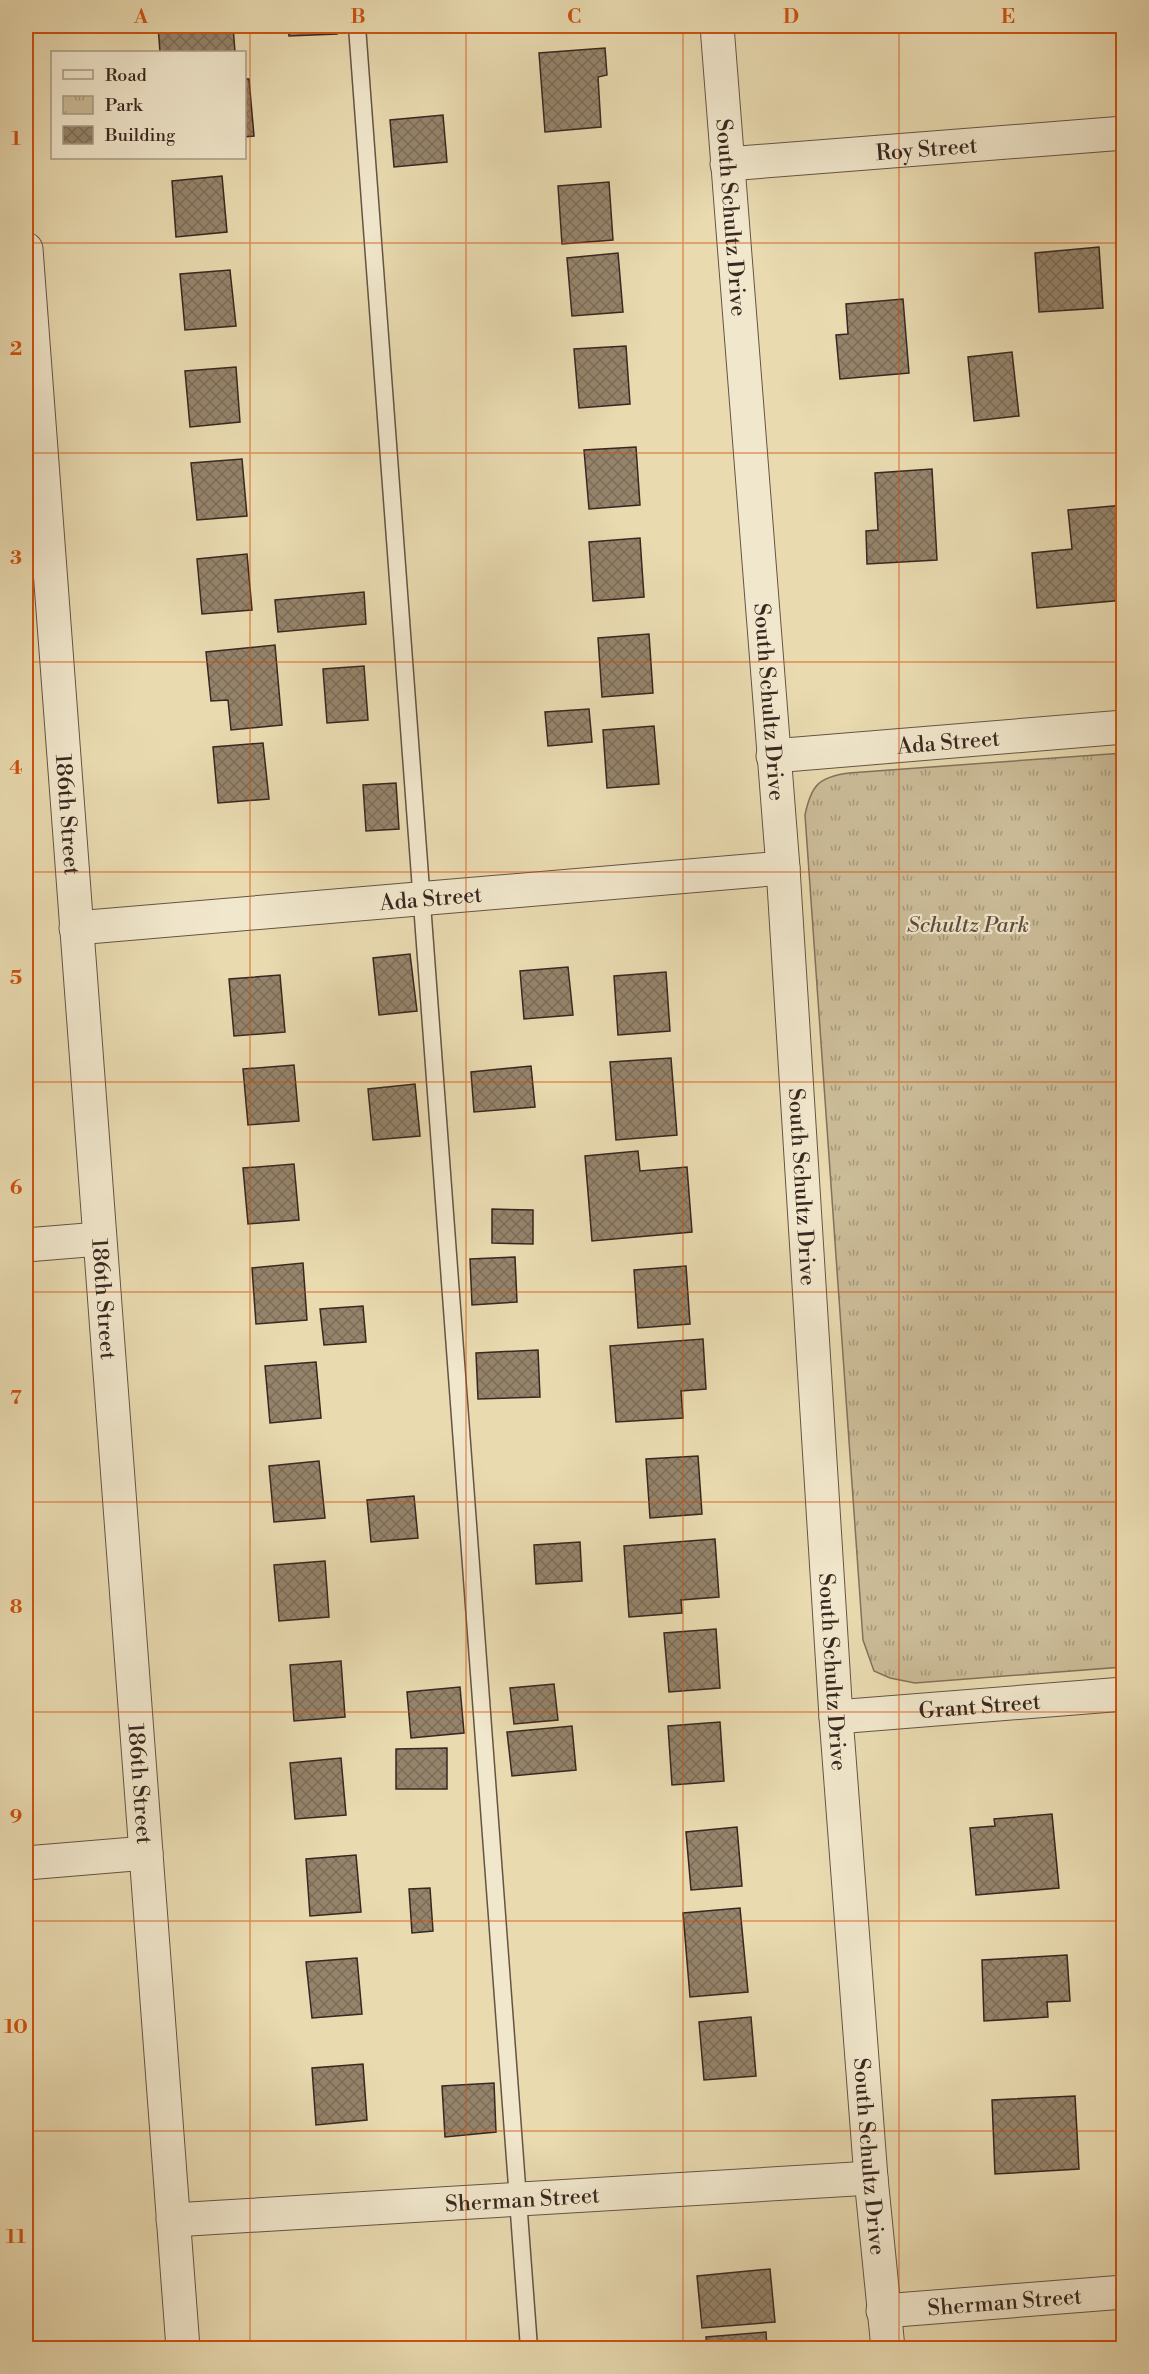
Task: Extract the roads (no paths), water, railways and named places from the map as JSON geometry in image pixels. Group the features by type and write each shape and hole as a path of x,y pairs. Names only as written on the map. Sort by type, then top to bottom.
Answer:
{"street":[{"name":"South Schultz Drive","path":"717,26 783,868 836,1717 871,2178 888,2349"},
{"name":"Roy Street","path":"727,164 1124,133"},
{"name":"186th Street","path":"26,249 183,2349"},
{"name":"Ada Street","path":"773,756 1124,727"},
{"name":"Ada Street","path":"76,928 783,868"},
{"path":"26,1245 99,1239"},
{"name":"Grant Street","path":"836,1717 1124,1694"},
{"path":"26,1863 146,1853"},
{"name":"Sherman Street","path":"173,2220 871,2178"},
{"name":"Sherman Street","path":"884,2311 1124,2292"}],"lane":[{"path":"357,26 529,2349"}],"park label":[{"name":"Schultz Park","path":"968,924"}]}
